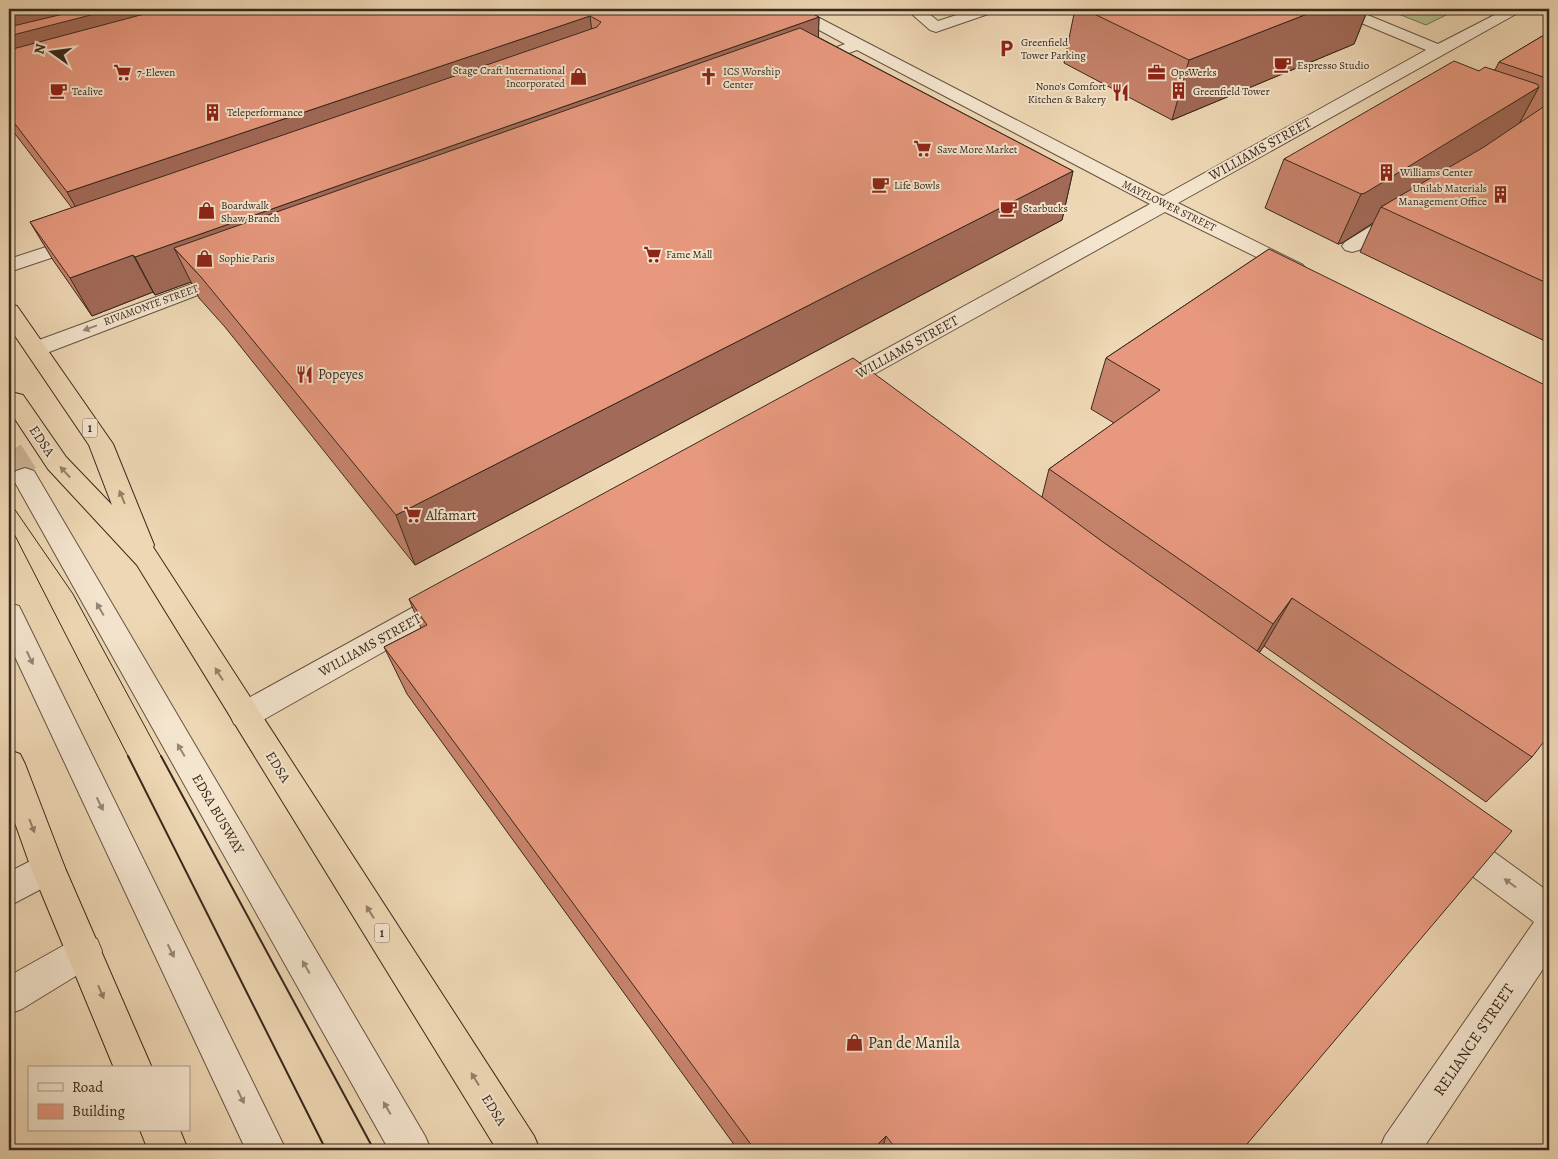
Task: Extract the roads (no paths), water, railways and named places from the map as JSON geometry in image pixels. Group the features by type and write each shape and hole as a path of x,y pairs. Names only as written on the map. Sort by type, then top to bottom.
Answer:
{"highway":[{"name":"1","path":"9,311 101,444 146,558"},
{"name":"EDSA","path":"15,401 57,463 146,558 520,1150"},
{"path":"9,764 48,868 132,1066"},
{"path":"161,1132 168,1150"}],"street":[{"name":"MAYFLOWER STREET","path":"791,9 1166,204 1313,278"},
{"path":"914,9 936,27 989,9"},
{"path":"1340,9 1439,50"},
{"name":"WILLIAMS STREET","path":"813,399 1166,204 1191,187 1517,9"},
{"path":"793,68 858,44"},
{"path":"1386,79 1410,87"},
{"path":"1352,246 1411,210"},
{"path":"9,266 104,233"},
{"name":"RIVAMONTE STREET","path":"36,349 245,270"},
{"path":"839,384 862,402"},
{"name":"EDSA BUSWAY","path":"24,477 411,1150"},
{"name":"WILLIAMS STREET","path":"245,715 465,592"},
{"path":"9,614 266,1150"},
{"path":"1436,829 1549,912"},
{"path":"9,890 48,868"},
{"name":"RELIANCE STREET","path":"1399,1150 1549,930"},
{"path":"9,996 84,951"}],"tunnel":[{"path":"9,452 25,477"}],"tram line":[{"path":"9,501 73,594 162,758"},
{"path":"9,524 129,758"},
{"path":"128,756 326,1150"},
{"path":"161,756 374,1150"}],"place":[{"name":"Greenfield Tower Parking","path":"1007,48"},
{"name":"Espresso Studio","path":"1283,65"},
{"name":"7-Eleven","path":"123,72"},
{"name":"OpsWerks","path":"1157,72"},
{"name":"Stage Craft International Incorporated","path":"579,76"},
{"name":"ICS Worship Center","path":"709,77"},
{"name":"Tealive","path":"58,91"},
{"name":"Greenfield Tower","path":"1179,91"},
{"name":"Nono's Comfort Kitchen & Bakery","path":"1120,92"},
{"name":"Teleperformance","path":"213,112"},
{"name":"Save More Market","path":"923,149"},
{"name":"Williams Center","path":"1386,172"},
{"name":"Life Bowls","path":"880,185"},
{"name":"Unilab Materials Management Office","path":"1501,194"},
{"name":"Starbucks","path":"1009,208"},
{"name":"Boardwalk Shaw Branch","path":"207,211"},
{"name":"Fame Mall","path":"652,254"},
{"name":"Sophie Paris","path":"205,258"},
{"name":"Popeyes","path":"304,374"},
{"name":"Alfamart","path":"412,515"},
{"name":"Pan de Manila","path":"854,1043"}]}
